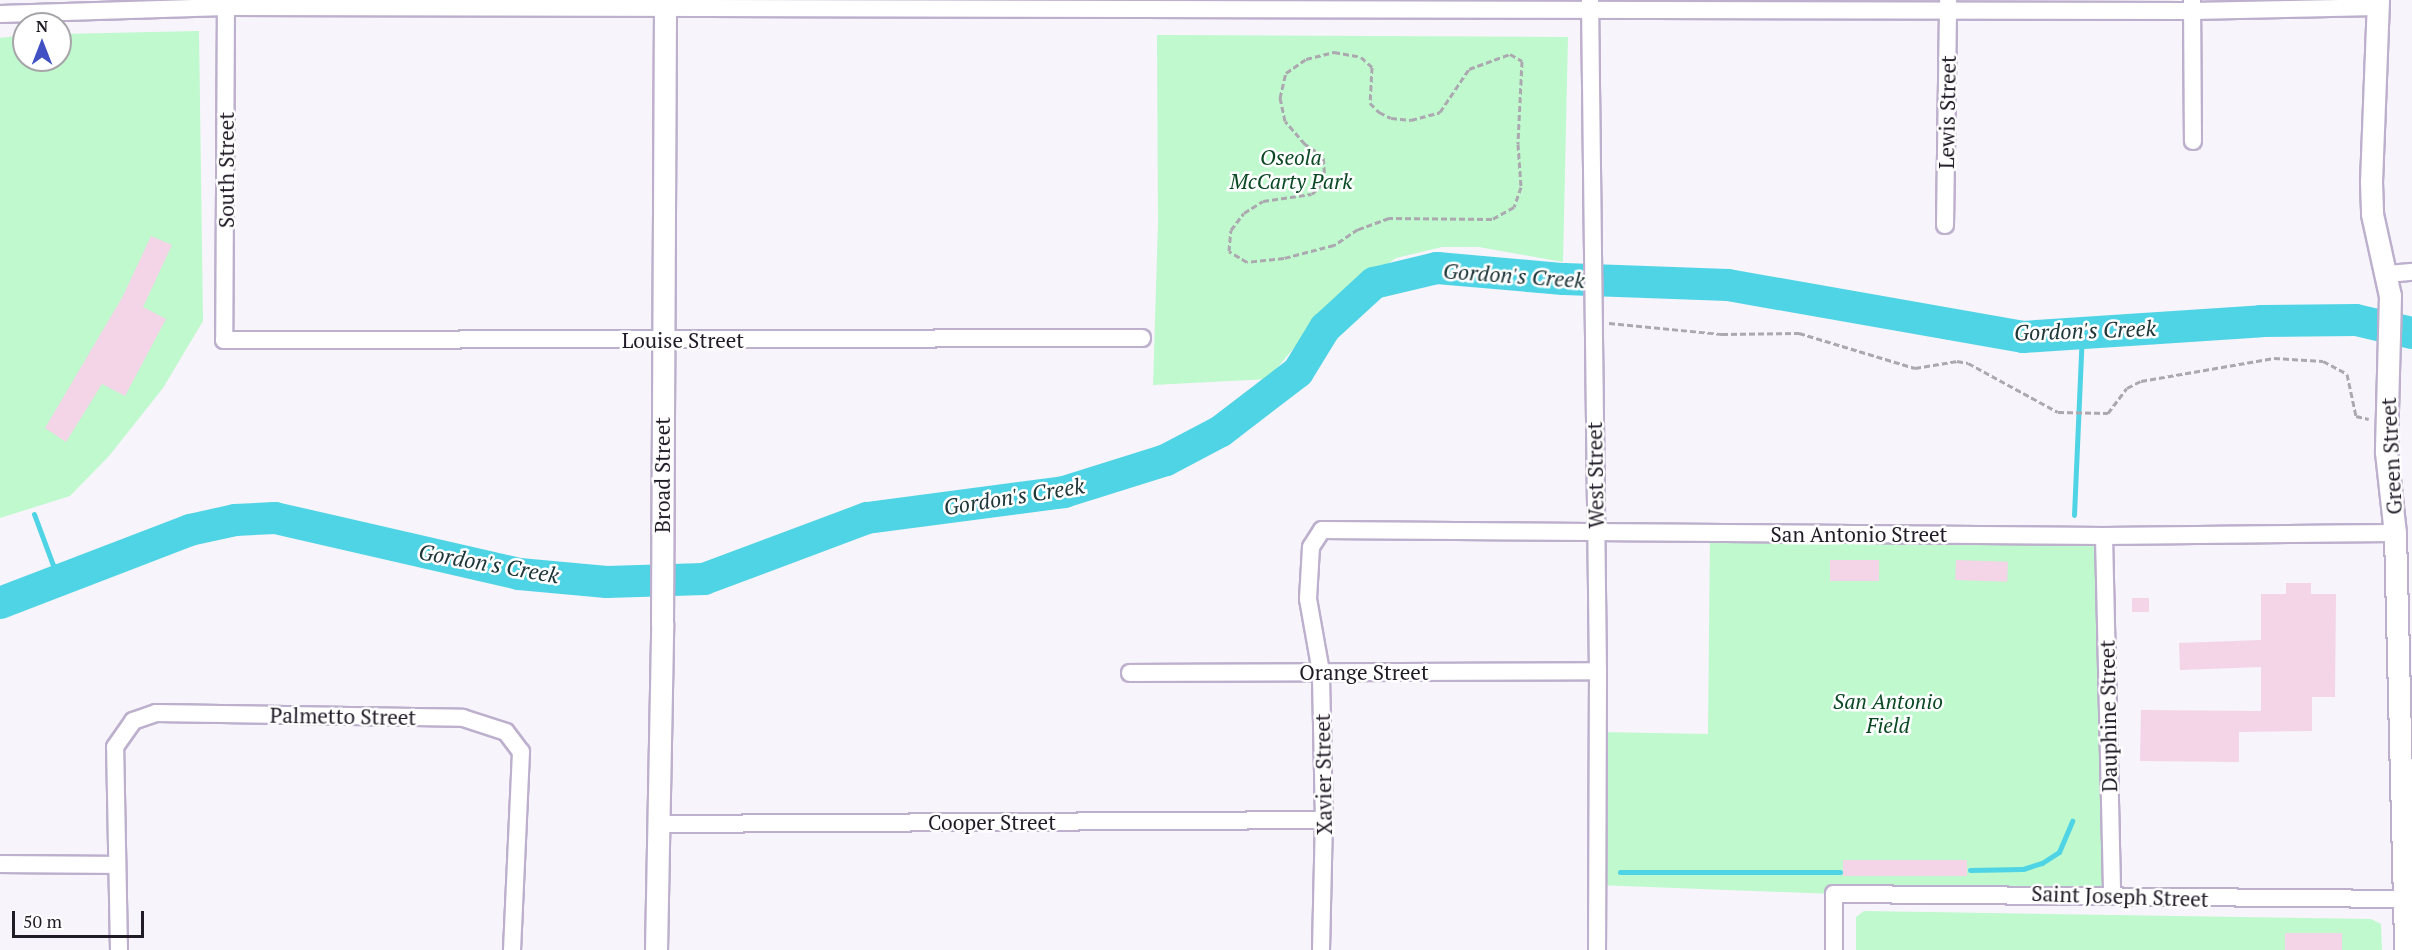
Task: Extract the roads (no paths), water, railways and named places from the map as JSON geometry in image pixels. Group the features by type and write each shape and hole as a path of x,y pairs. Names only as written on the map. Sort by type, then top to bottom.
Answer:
{"street":[{"path":"0,14 226,3 2192,6 2377,3"},
{"name":"South Street","path":"224,340 226,3"},
{"name":"Broad Street","path":"656,950 662,623 665,3"},
{"name":"Green Street","path":"2377,3 2371,182 2373,214 2390,296 2386,452 2406,641 2405,950"},
{"name":"West Street","path":"1590,4 1598,671 1597,950"},
{"name":"Lewis Street","path":"1945,225 1948,5"},
{"path":"2192,6 2193,141"},
{"path":"2387,274 2412,272"},
{"name":"Louise Street","path":"224,340 1142,338"},
{"name":"San Antonio Street","path":"1322,531 2104,536 2395,532"},
{"name":"Xavier Street","path":"1322,531 1311,547 1308,599 1321,672 1324,820 1322,950"},
{"name":"Dauphine Street","path":"2104,536 2112,896"},
{"name":"Orange Street","path":"1130,673 1598,671"},
{"name":"Palmetto Street","path":"117,865 115,747 133,722 156,713 463,718 506,732 520,752 512,950"},
{"name":"Cooper Street","path":"659,824 1324,820"},
{"path":"0,864 117,865 119,950"},
{"name":"Saint Joseph Street","path":"1834,950 1834,894 2406,899"}],"waterway":[{"name":"Gordon's Creek","path":"0,603 190,530 235,520 275,518 519,574 607,582 704,579 867,518 1064,492 1166,460 1221,431 1298,372 1325,328 1374,283 1437,268 1564,279 1728,285 2023,337 2261,321 2356,320 2412,333"},
{"path":"2074,515 2082,333"},
{"path":"34,514 53,565 66,577"},
{"path":"1970,870 2023,869 2042,863 2059,852 2072,821"},
{"path":"1620,872 1840,872"}],"park label":[{"name":"Oseola McCarty Park","path":"1291,169"},
{"name":"San Antonio Field","path":"1888,713"}]}
